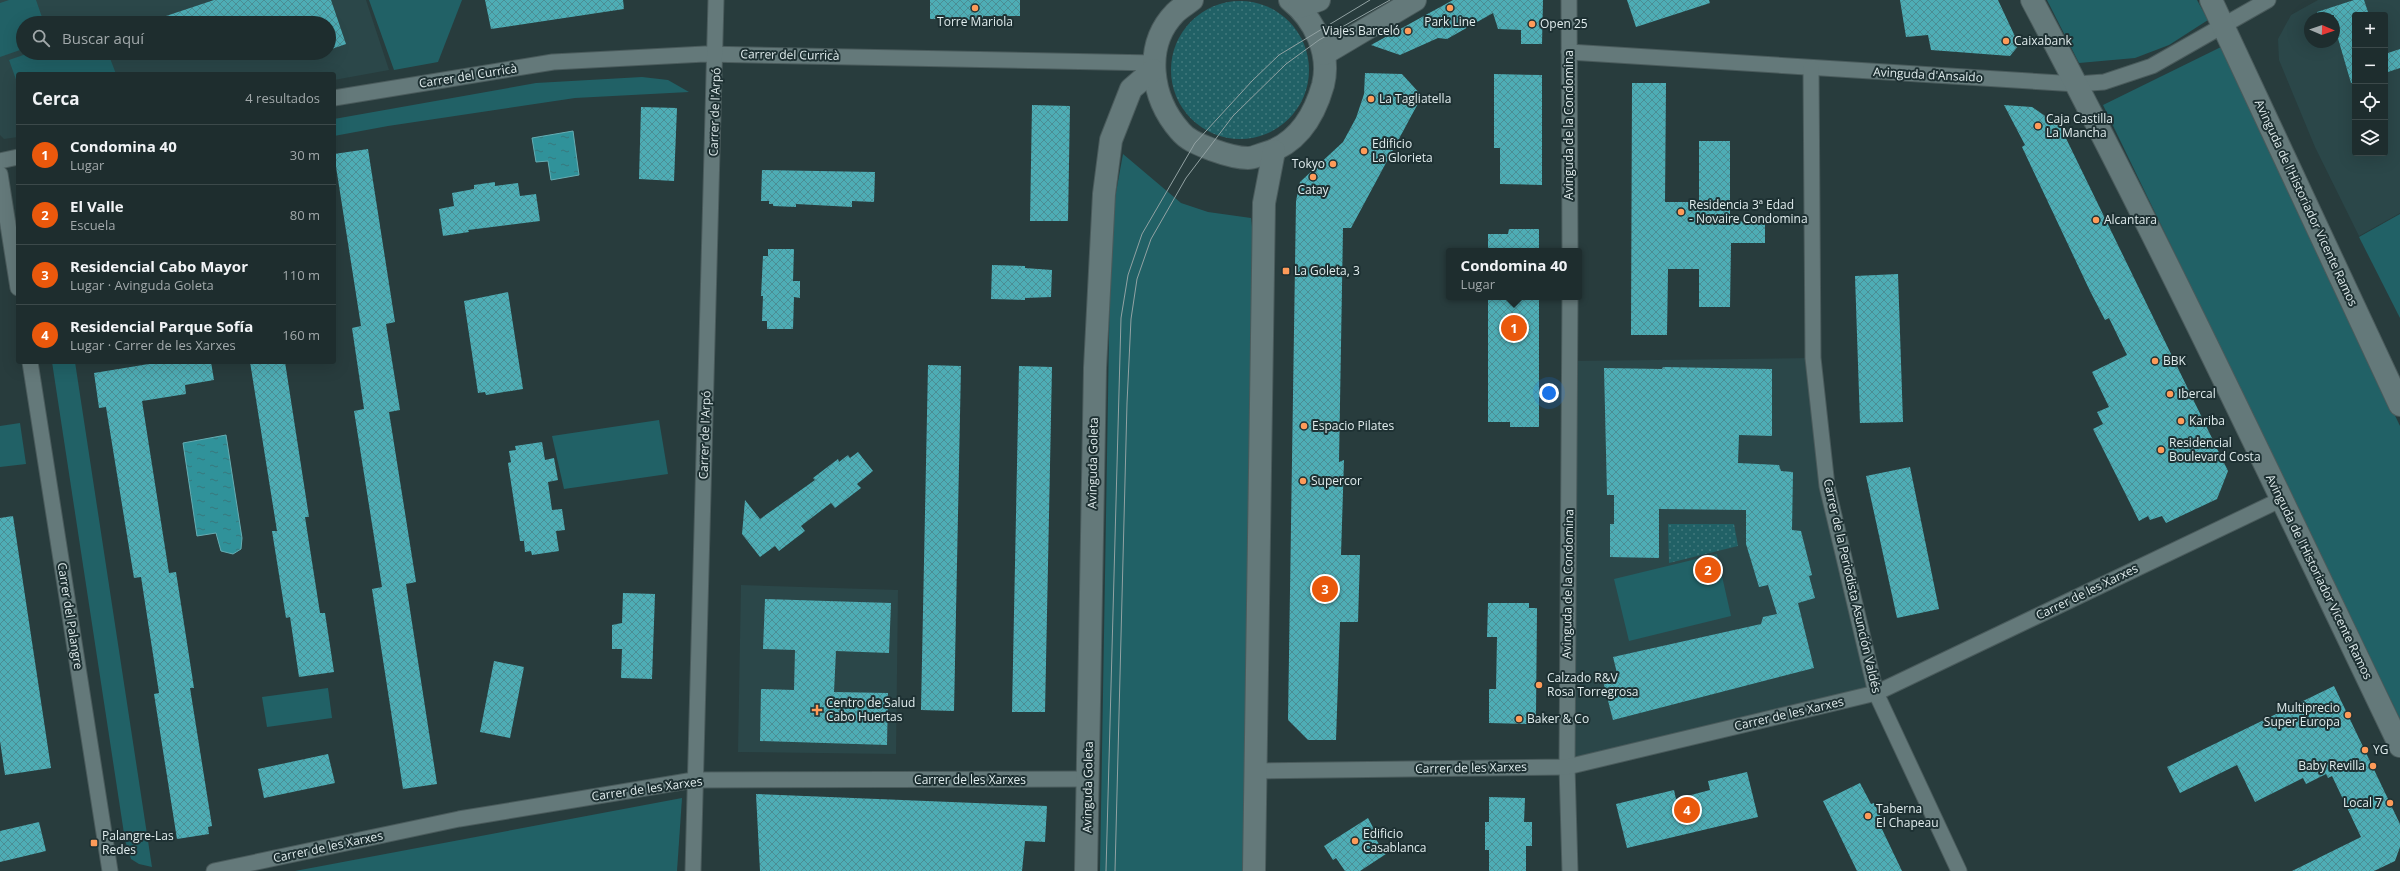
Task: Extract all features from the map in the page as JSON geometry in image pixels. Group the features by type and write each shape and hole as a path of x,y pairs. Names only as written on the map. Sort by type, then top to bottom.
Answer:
{"main road":[{"path":"1192,0 1175,13 1160,37 1154,67 1160,102 1180,132 1195,143 1226,154 1249,158 1274,151 1290,142 1317,106 1325,77 1324,54 1316,31 1294,4"},
{"path":"1294,4 1319,0"},
{"path":"1324,54 1415,0"},
{"name":"Avinguda de l'Historiador Vicente Ramos","path":"2032,0 2077,84 2282,499 2400,746"},
{"name":"Avinguda de l'Historiador Vicente Ramos","path":"2211,0 2224,25 2400,406"},
{"name":"Avinguda Goleta","path":"1086,871 1095,368 1104,194 1111,140 1131,89 1154,67"},
{"path":"1254,871 1264,203 1274,151"}],"street":[{"name":"Carrer de l'Arpó","path":"693,871 694,780 716,55 716,0"},
{"name":"Avinguda de la Condomina","path":"1569,0 1570,248"},
{"name":"Avinguda d'Ansaldo","path":"1569,52 2077,84 2104,82 2152,66 2268,0"},
{"name":"Carrer del Curricà","path":"336,98 553,62 716,55 1154,67"},
{"name":"Carrer de la Periodista Asunción Valdés","path":"1811,68 1813,358 1826,486 1876,693 1959,871"},
{"path":"0,161 16,158"},
{"path":"0,174 16,275"},
{"name":"Avinguda de la Condomina","path":"1570,300 1566,767 1570,871"},
{"name":"Carrer del Palangre","path":"30,364 110,871"},
{"name":"Carrer de les Xarxes","path":"1256,771 1566,767 1876,693 2282,499"},
{"name":"Carrer de les Xarxes","path":"214,871 459,819 694,780 1088,779"}],"shaded area":[{"path":"0,0 366,0 389,70 336,80 336,72 16,72 16,137 4,139 0,135"},
{"path":"9,0 36,0 42,16 16,16 16,51 0,57 0,3"},
{"path":"369,0 462,0 438,62 394,70"},
{"path":"2047,0 2197,0 2208,20 2169,45 2135,58 2079,63"},
{"path":"2318,0 2400,0 2400,213 2359,236 2315,147 2279,60 2278,39 2291,15"},
{"path":"1247,1 1267,6 1279,12 1294,26 1304,43 1308,56 1308,84 1304,97 1298,109 1284,124 1267,134 1254,138 1233,139 1213,134 1201,128 1186,114 1176,97 1172,84 1171,63 1176,43 1182,31 1196,16 1213,6 1226,2"},
{"path":"2221,47 2400,426 2400,719 2103,105"},
{"path":"16,58 16,60 111,60 115,72 16,72 16,79 9,60"},
{"path":"642,77 668,80 689,92 575,98 388,126 336,136 336,119 536,83"},
{"path":"1123,154 1181,203 1208,212 1251,218 1254,245 1245,871 1100,871 1111,220"},
{"path":"2400,214 2400,318 2359,237"},
{"path":"1813,358 1827,486 1876,693 1567,767 1570,361"},
{"path":"52,364 75,364 152,867 139,864 131,859 125,840"},
{"path":"659,420 668,474 564,489 552,436"},
{"path":"20,423 26,464 0,467 0,426"},
{"path":"1668,524 1734,524 1738,546 1669,563"},
{"path":"1717,554 1731,616 1629,641 1614,579"},
{"name":"Centro de Salud Cabo Huertas","path":"741,585 898,590 896,754 738,752"},
{"path":"328,688 332,718 267,727 262,697"},
{"path":"682,798 677,871 295,871"}],"water":[{"path":"573,131 579,175 551,180 548,161 536,162 532,138"},
{"path":"226,435 242,538 241,549 233,554 221,551 216,533 197,536 183,443"}],"building":[{"path":"214,0 331,0 346,44 336,48 336,16 166,16"},
{"path":"485,0 623,0 624,9 491,29"},
{"name":"Torre Mariola","path":"930,0 1020,0 1020,16 983,16 983,20 930,19"},
{"path":"1453,0 1543,0 1542,44 1521,44 1521,30 1498,29 1493,13 1447,39 1438,38 1400,55 1371,45"},
{"path":"1627,0 1709,0 1710,3 1636,27"},
{"path":"1900,0 1998,0 2019,45 2010,56 1931,50 1928,35 1906,37"},
{"path":"2354,0 2364,0 2368,12 2352,12 2352,83 2340,45 2340,12 2317,12"},
{"path":"2400,49 2400,68 2388,72 2388,53"},
{"path":"1365,73 1402,74 1422,96 1351,228 1343,228 1339,462 1344,460 1341,555 1360,555 1358,622 1340,622 1336,740 1308,740 1288,720 1296,201 1300,182 1343,142 1356,118 1364,94"},
{"path":"1494,74 1542,75 1542,185 1500,184 1500,148 1494,148"},
{"name":"Residencia 3ª Edad - Novaire Condomina","path":"1632,83 1666,83 1665,202 1699,202 1699,141 1730,141 1730,221 1765,222 1765,243 1731,243 1730,307 1699,307 1699,269 1668,269 1667,335 1631,335"},
{"path":"1032,105 1070,106 1068,221 1030,221"},
{"path":"2004,105 2032,107 2060,126 2228,471 2217,499 2166,523 2162,516 2150,520 2148,516 2139,521 2093,429 2103,424 2097,412 2109,407 2092,372 2127,355 2109,318 2105,320 2090,291 2022,147 2025,145"},
{"path":"641,107 677,108 674,181 639,179"},
{"path":"368,149 395,322 386,324 400,410 389,412 416,582 406,584 437,784 403,789 372,589 382,587 354,411 364,409 352,328 361,326 336,167 336,154"},
{"path":"762,170 875,172 874,202 852,201 852,207 796,204 796,207 773,206 773,204 769,204 769,201 761,201"},
{"path":"495,182 495,186 518,183 520,196 536,194 540,221 468,230 469,232 443,236 439,209 454,206 452,193 474,189 474,185"},
{"path":"1509,229 1539,229 1539,248 1488,248 1488,234 1508,234"},
{"path":"768,249 794,249 793,281 800,281 800,298 794,297 793,329 767,329 767,321 762,321 763,296 761,296 763,256 768,256"},
{"path":"992,265 1025,266 1025,268 1052,270 1051,297 1025,298 1025,300 991,299"},
{"path":"1898,274 1903,422 1860,423 1855,276"},
{"path":"508,292 523,389 486,395 485,392 478,393 464,301"},
{"path":"1488,300 1539,300 1539,427 1510,427 1510,422 1488,422"},
{"path":"149,364 211,364 214,380 185,385 186,394 142,401 169,573 176,572 194,688 190,688 212,826 208,827 209,834 177,839 154,694 159,693 141,577 134,578 106,407 99,408 94,373"},
{"path":"250,364 285,364 309,517 305,517 320,613 325,613 334,672 299,677 290,617 286,618 272,531 277,531"},
{"path":"928,365 961,366 954,711 921,710"},
{"path":"1019,366 1052,367 1045,712 1012,712"},
{"path":"1663,367 1772,369 1772,436 1739,435 1738,463 1779,465 1781,471 1793,472 1792,530 1801,531 1812,575 1809,576 1815,598 1798,603 1814,668 1613,720 1603,681 1618,677 1613,657 1761,624 1763,617 1777,614 1768,585 1759,587 1746,544 1746,510 1659,509 1659,558 1610,557 1610,524 1614,524 1614,495 1607,495 1604,368 1662,369"},
{"path":"542,442 545,460 554,458 558,480 548,482 552,510 562,509 565,530 556,531 559,551 532,555 531,551 525,552 524,541 520,541 508,463 511,462 509,451 516,450 515,446"},
{"path":"858,452 873,471 857,484 861,488 835,508 831,503 801,526 805,531 779,551 775,546 760,557 742,534 745,500 760,519 815,480 813,478 838,459 839,462 848,455 850,458"},
{"path":"1910,467 1939,609 1897,618 1866,476"},
{"path":"13,516 51,768 5,775 0,741 0,518"},
{"path":"623,593 655,594 652,679 621,678 622,649 612,649 612,625 622,623"},
{"path":"765,599 891,603 889,653 836,651 834,692 888,693 887,745 760,741 761,689 794,690 795,650 763,649"},
{"path":"1488,603 1529,603 1529,608 1537,608 1536,716 1527,716 1527,724 1489,723 1489,689 1496,689 1497,637 1487,637"},
{"path":"494,661 524,667 510,738 480,732"},
{"path":"2334,686 2400,824 2400,847 2395,861 2374,871 2292,871 2361,837 2332,776 2328,778 2326,774 2306,784 2303,778 2255,802 2237,765 2180,793 2167,767"},
{"path":"328,754 335,783 264,798 258,769"},
{"path":"1747,772 1758,817 1627,848 1616,804 1674,790 1676,799 1710,790 1708,781"},
{"path":"1860,783 1871,804 1874,803 1883,821 1879,823 1902,871 1857,871 1823,801"},
{"path":"756,794 1047,806 1045,842 1025,841 1022,871 760,871"},
{"path":"1489,797 1525,798 1524,822 1532,822 1532,846 1526,846 1526,871 1489,871 1489,850 1485,850 1485,822 1489,822"},
{"name":"Edificio Casablanca","path":"1368,818 1376,833 1373,835 1386,854 1360,871 1345,871 1336,858 1333,860 1324,846"},
{"path":"39,822 46,851 0,862 0,831"}],"tram line":[{"path":"1106,871 1121,318 1128,275 1142,234 1195,143 1252,81 1279,55 1370,0"},
{"path":"1115,871 1127,403 1131,319 1137,279 1151,239 1186,178 1233,116 1286,64 1319,40 1390,0"}],"place":[{"name":"Torre Mariola","path":"975,8"},
{"name":"Park Line","path":"1450,8"},
{"name":"Open 25","path":"1532,24"},
{"name":"Viajes Barceló","path":"1408,31"},
{"name":"Caixabank","path":"2006,41"},
{"name":"La Tagliatella","path":"1371,99"},
{"name":"Caja Castilla La Mancha","path":"2038,126"},
{"name":"Edificio La Glorieta","path":"1364,151"},
{"name":"Tokyo","path":"1333,164"},
{"name":"Catay","path":"1313,177"},
{"name":"Residencia 3ª Edad - Novaire Condomina","path":"1681,212"},
{"name":"Alcantara","path":"2096,220"},
{"name":"La Goleta, 3","path":"1286,271"},
{"name":"Condomina 40","path":"1514,328"},
{"name":"BBK","path":"2155,361"},
{"name":"Ibercal","path":"2170,394"},
{"name":"Kariba","path":"2181,421"},
{"name":"Espacio Pilates","path":"1304,426"},
{"name":"Residencial Boulevard Costa","path":"2161,450"},
{"name":"Supercor","path":"1303,481"},
{"name":"El Valle","path":"1708,570"},
{"name":"Residencial Cabo Mayor","path":"1325,589"},
{"name":"Calzado R&V Rosa Torregrosa","path":"1539,685"},
{"name":"Centro de Salud Cabo Huertas","path":"817,710"},
{"name":"Multiprecio Super Europa","path":"2348,715"},
{"name":"Baker & Co","path":"1519,719"},
{"name":"YG","path":"2365,750"},
{"name":"Baby Revilla","path":"2373,766"},
{"name":"Local 7","path":"2390,803"},
{"name":"Residencial Parque Sofía","path":"1687,810"},
{"name":"Taberna El Chapeau","path":"1868,816"},
{"name":"Edificio Casablanca","path":"1355,841"},
{"name":"Palangre-Las Redes","path":"94,843"}]}
